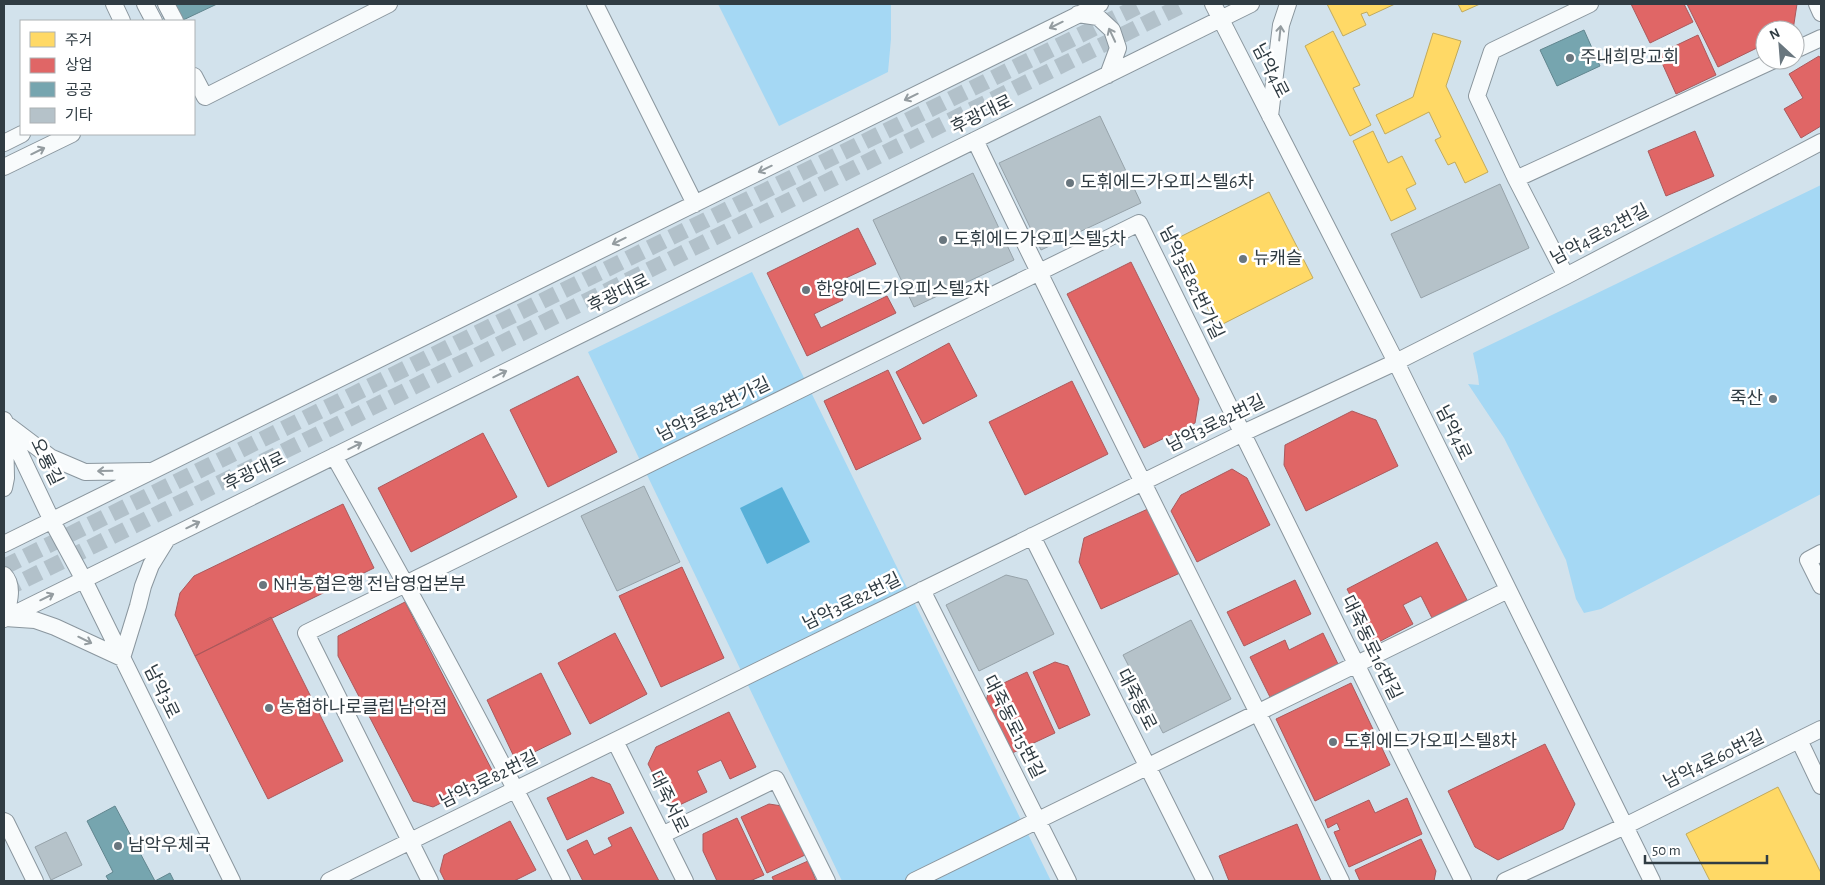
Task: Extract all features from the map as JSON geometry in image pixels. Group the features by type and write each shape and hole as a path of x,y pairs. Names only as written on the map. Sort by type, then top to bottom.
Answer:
{"street":[{"path":"114,4 122,20"},
{"path":"145,4 153,20"},
{"path":"166,4 174,20"},
{"path":"195,78 205,96 389,4"},
{"path":"595,4 695,204"},
{"path":"4,544 1100,4"},
{"name":"남악4로","path":"1213,4 1396,362 1652,881"},
{"name":"후광대로","path":"4,618 1251,4"},
{"path":"1270,116 1281,25 1288,4"},
{"path":"1566,276 1516,179 1477,96 1492,51 1590,4"},
{"path":"1817,4 1821,13"},
{"path":"1078,14 1098,17 1112,30 1118,48 1108,75"},
{"path":"1805,45 1821,38"},
{"path":"1516,179 1755,69"},
{"path":"4,143 20,135"},
{"path":"4,167 70,135"},
{"path":"975,140 1038,273 1144,481 1341,881"},
{"name":"남악4로82번길","path":"1396,362 1566,276 1821,142"},
{"name":"남악3로82번가길","path":"410,842 306,633 1139,223 1243,433"},
{"name":"남악3로82번길","path":"328,881 1144,481 1396,362"},
{"path":"4,421 50,457 85,472 154,471"},
{"path":"4,421 6,478 4,488"},
{"name":"오룡길","path":"4,421 52,521"},
{"name":"대죽동로16번길","path":"1243,433 1463,881"},
{"path":"334,456 406,584 516,789 562,881"},
{"name":"남악3로","path":"52,521 84,580 232,881"},
{"name":"대죽동로","path":"1032,536 1205,881"},
{"path":"4,576 7,578 10,597 4,618 35,620 55,627 122,658 143,586 151,566 167,538"},
{"path":"1821,553 1808,560 1821,586"},
{"name":"대죽동로15번길","path":"922,590 1068,881"},
{"path":"914,881 1508,590"},
{"name":"남악4로60번길","path":"1505,881 1624,826 1821,730"},
{"name":"대죽서로","path":"616,740 685,881"},
{"path":"1799,740 1821,786"},
{"path":"662,835 776,779 827,881"},
{"path":"4,821 36,881"},
{"path":"410,842 430,881"}],"shaded area":[{"path":"718,4 891,4 891,39 888,72 779,126"},
{"path":"1821,185 1821,494 1601,609 1584,613 1576,599 1566,560 1504,438 1468,384 1479,385 1473,353"},
{"path":"752,272 1051,881 842,881 588,352"},
{"path":"782,487 810,542 767,564 740,508"}],"building: 주거":[{"path":"1327,4 1395,4 1369,16 1367,12 1361,14 1366,25 1343,36"},
{"path":"1458,4 1480,4 1462,12"},
{"path":"1333,31 1360,85 1353,88 1371,125 1350,136 1305,46"},
{"path":"1433,33 1461,41 1446,86 1488,172 1465,183 1455,162 1448,165 1435,140 1441,137 1429,112 1385,134 1376,115 1413,97"},
{"path":"1373,131 1388,163 1402,156 1416,184 1406,189 1416,209 1391,221 1353,141"},
{"name":"뉴캐슬","path":"1269,192 1313,278 1217,327 1174,240"},
{"path":"1778,787 1821,873 1821,881 1710,881 1686,834"}],"building: 상업":[{"path":"1631,4 1684,4 1693,22 1650,43"},
{"path":"1687,4 1797,4 1795,20 1755,20 1755,49 1718,67"},
{"path":"1698,35 1716,75 1676,94 1658,54"},
{"path":"1819,56 1821,59 1821,126 1801,138 1784,109 1803,98 1789,74 1796,70 1805,70 1805,64"},
{"path":"1695,131 1714,176 1666,196 1648,151"},
{"name":"한양에드가오피스텔2차","path":"858,228 876,264 835,283 843,300 814,314 821,328 887,296 896,313 807,356 767,273"},
{"path":"1131,262 1199,399 1195,423 1144,448 1067,294"},
{"path":"949,343 977,396 923,424 896,372"},
{"path":"888,370 921,439 856,470 824,401"},
{"path":"578,376 617,452 548,487 510,410"},
{"path":"1072,381 1108,454 1025,495 989,422"},
{"path":"1352,411 1376,420 1398,466 1306,511 1284,465 1285,445"},
{"path":"483,433 517,497 411,552 378,488"},
{"path":"1232,469 1247,478 1270,525 1197,562 1171,511 1181,495"},
{"name":"NH농협은행 전남영업본부","path":"343,504 374,568 195,656 175,615 180,593 194,576"},
{"path":"1150,508 1180,573 1101,609 1079,562 1084,538"},
{"path":"1437,542 1467,600 1432,618 1421,596 1403,605 1413,624 1375,644 1347,589"},
{"path":"682,567 724,658 661,687 619,596"},
{"path":"1295,580 1311,614 1244,646 1227,612"},
{"path":"405,602 495,776 433,807 413,801 338,656 338,636"},
{"name":"농협하나로클럽 남악점","path":"271,617 343,761 268,799 195,656"},
{"path":"615,633 647,694 590,724 558,663"},
{"path":"1323,633 1338,664 1270,697 1250,657 1285,640 1289,650"},
{"path":"1055,662 1068,666 1090,715 1059,729 1033,672"},
{"path":"1027,672 1055,733 1008,755 985,705 989,690"},
{"path":"541,673 571,734 516,761 487,700"},
{"name":"도휘에드가오피스텔8차","path":"1351,683 1390,765 1315,801 1276,719"},
{"path":"729,712 756,767 730,779 721,760 697,771 707,792 671,809 648,764 656,747"},
{"path":"1545,744 1575,804 1563,829 1498,860 1475,847 1448,791"},
{"path":"592,777 610,784 624,813 567,840 547,798"},
{"path":"1407,798 1422,834 1349,867 1334,832 1340,830 1337,823 1328,828 1325,820 1369,800 1375,813"},
{"path":"769,804 782,806 805,855 767,873 741,817"},
{"path":"737,818 764,875 750,881 717,881 703,851 703,834"},
{"path":"510,821 536,870 514,881 445,881 440,871 444,855"},
{"path":"1297,824 1321,881 1229,881 1219,856"},
{"path":"631,827 659,881 583,881 567,850 587,840 594,855 612,846 608,838"},
{"path":"1421,839 1436,871 1434,881 1360,881 1355,870"},
{"path":"808,861 816,881 774,881 772,877"}],"building: 공공":[{"path":"158,4 217,4 183,20 165,20"},
{"name":"주내희망교회","path":"1584,30 1600,66 1557,86 1540,50"},
{"name":"남악우체국","path":"115,806 155,881 109,881 106,876 113,872 87,821"},
{"path":"170,873 174,881 155,881"}],"building: 기타":[{"name":"도휘에드가오피스텔6차","path":"1100,116 1141,203 1041,250 999,163"},
{"name":"도휘에드가오피스텔5차","path":"973,173 1014,260 914,307 873,220"},
{"path":"1500,184 1529,248 1421,298 1391,234"},
{"path":"644,486 680,562 617,591 581,516"},
{"path":"1006,575 1027,580 1054,634 979,671 946,605"},
{"path":"1191,620 1231,699 1163,733 1123,655"},
{"path":"66,832 82,865 51,880 35,847"}],"tunnel":[{"path":"4,567 1143,4"},
{"path":"4,590 1185,4"}],"place":[{"name":"주내희망교회","path":"1570,58"},
{"name":"도휘에드가오피스텔6차","path":"1070,183"},
{"name":"도휘에드가오피스텔5차","path":"943,240"},
{"name":"뉴캐슬","path":"1243,259"},
{"name":"한양에드가오피스텔2차","path":"806,290"},
{"name":"죽산","path":"1773,399"},
{"name":"NH농협은행 전남영업본부","path":"263,585"},
{"name":"농협하나로클럽 남악점","path":"269,708"},
{"name":"도휘에드가오피스텔8차","path":"1333,742"},
{"name":"남악우체국","path":"118,846"}]}
